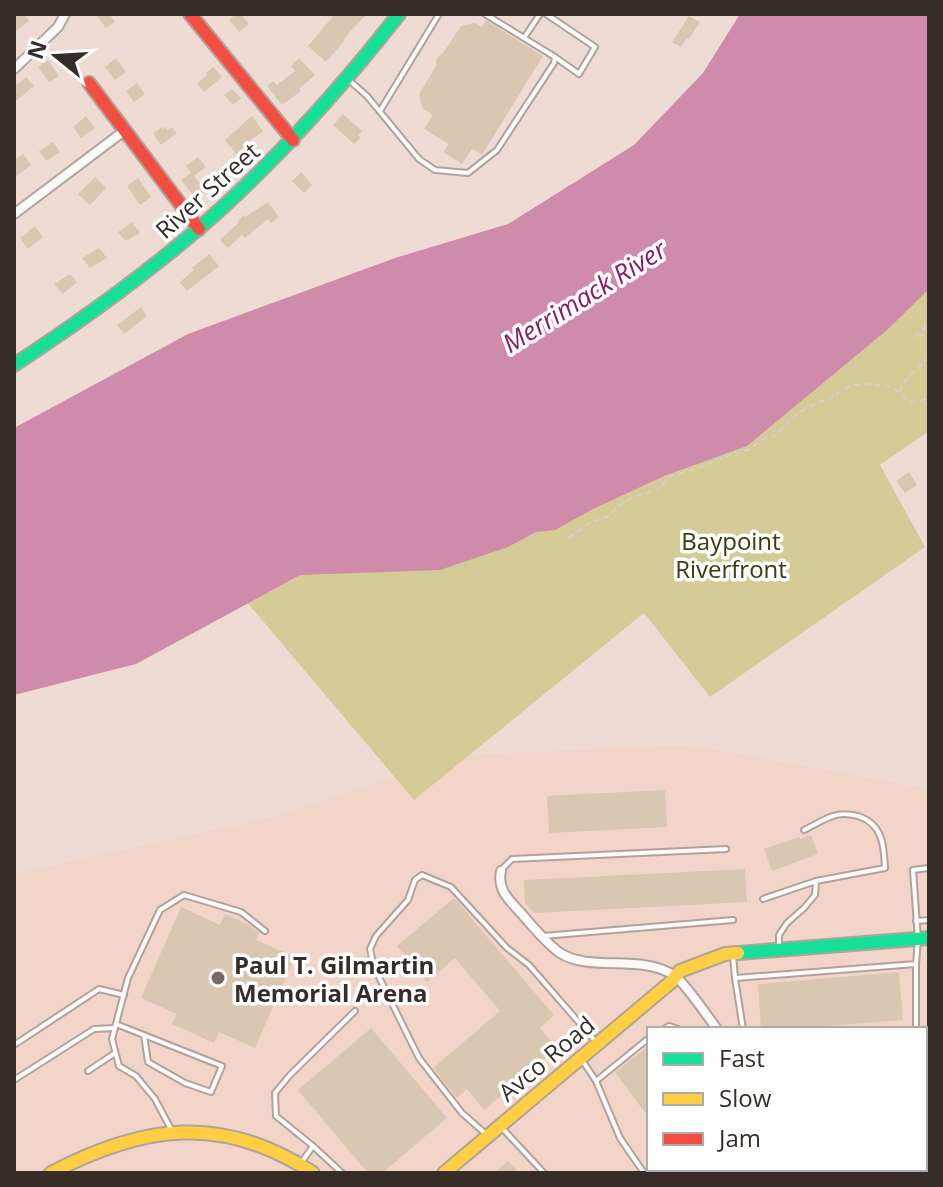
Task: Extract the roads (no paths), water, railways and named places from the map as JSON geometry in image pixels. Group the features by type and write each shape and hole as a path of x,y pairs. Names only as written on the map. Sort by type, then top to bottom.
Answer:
{"street":[{"path":"15,65 58,27 65,14"},
{"path":"190,14 293,140"},
{"name":"River Street","path":"14,365 107,303 199,229 293,140 348,79 399,14"},
{"path":"89,83 199,229"},
{"path":"14,214 124,131"},
{"path":"501,871 499,881 504,893 560,952 573,959 631,963 676,976 715,1027"},
{"name":"Avco Road","path":"444,1173 680,971 725,954 923,938"},
{"path":"51,1173 106,1147 151,1135 189,1131 228,1136 270,1150 313,1173"}],"lane":[{"path":"380,111 439,14"},
{"path":"485,14 579,74 595,47 543,14 524,38"},
{"path":"348,79 367,96 419,159 435,170 468,173 497,150 555,57"},
{"path":"763,899 816,881 885,868 884,847 870,820 850,813 832,816 804,830"},
{"path":"501,871 512,859 726,849"},
{"path":"916,1027 916,964 923,938 916,921 913,870 929,868"},
{"path":"488,1137 462,1113 419,1058 374,967 370,949 376,936 408,900 415,880 422,875 451,887 507,948 529,965 598,1043"},
{"path":"779,951 779,935 815,895 816,881"},
{"path":"173,1133 155,1099 136,1076 119,1066 115,1053 112,1039 128,978 160,910 184,895 241,912 265,931"},
{"path":"543,936 733,920"},
{"path":"916,921 929,920"},
{"path":"733,953 743,1027"},
{"path":"735,978 916,964"},
{"path":"14,1045 99,989 124,995"},
{"path":"342,1173 276,1116 275,1093 355,1011"},
{"path":"14,1080 94,1029 116,1026 144,1035 222,1066 211,1092 185,1083 148,1062 144,1035"},
{"path":"596,1081 647,1040"},
{"path":"88,1071 115,1053"},
{"path":"580,1058 596,1081 620,1138 644,1173"},
{"path":"500,1126 544,1173"},
{"path":"299,1165 313,1146"}],"water":[{"name":"Merrimack River","path":"740,14 929,14 929,289 887,330 747,446 664,476 555,530 536,532 508,547 440,570 300,575 136,664 14,695 14,428 188,334 395,258 508,224 634,145 703,73"}],"place":[{"name":"Paul T. Gilmartin Memorial Arena","path":"218,978"}],"park label":[{"name":"Baypoint Riverfront","path":"731,554"}]}
